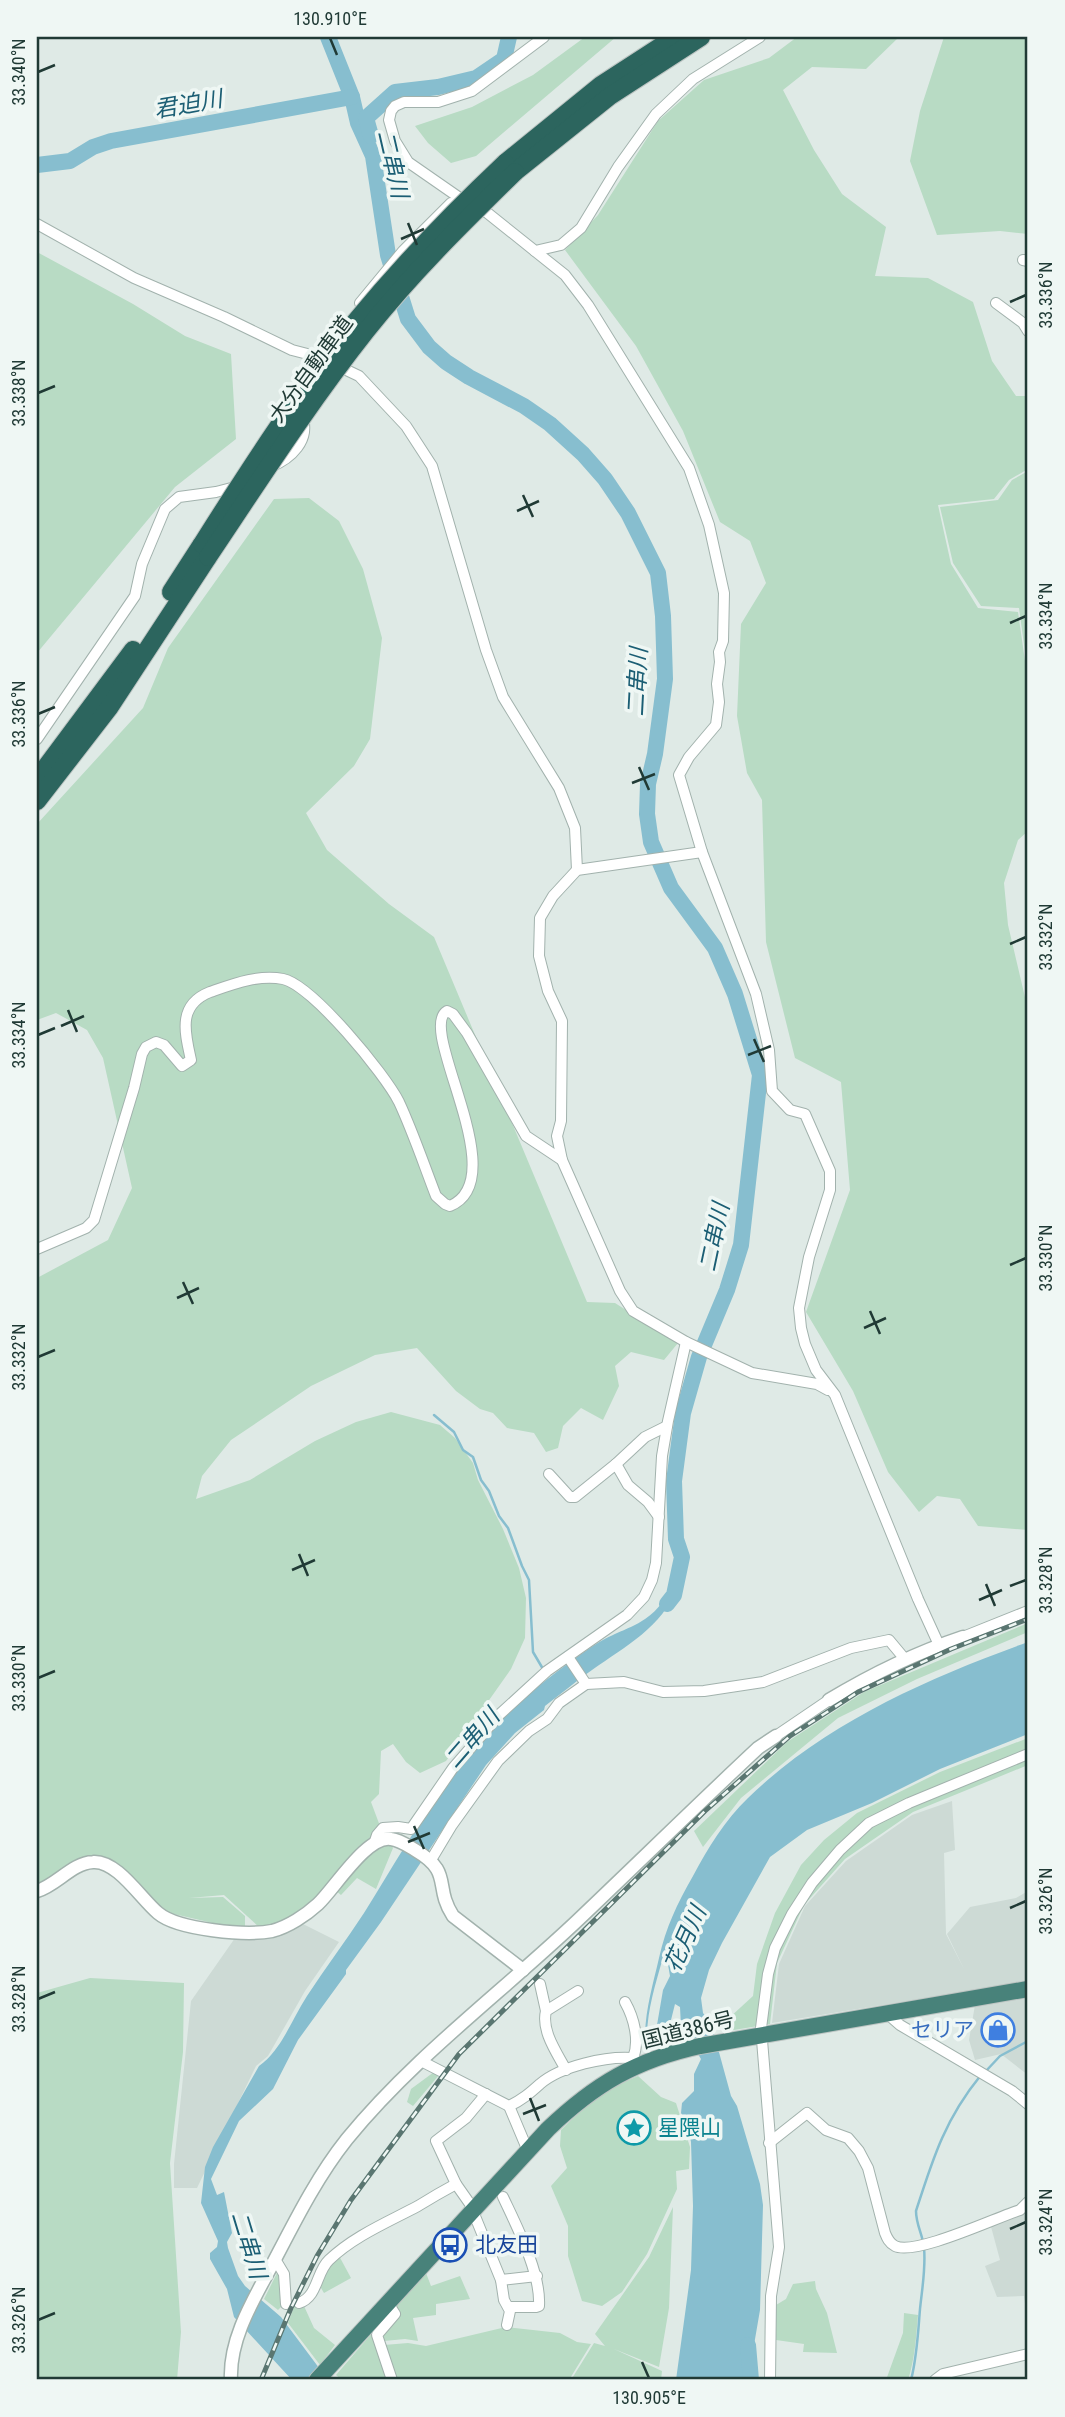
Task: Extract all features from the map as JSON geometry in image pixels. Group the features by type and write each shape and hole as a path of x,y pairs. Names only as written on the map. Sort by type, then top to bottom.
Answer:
{"highway":[{"name":"大分自動車道","path":"510,167 601,85 675,37"},
{"name":"大分自動車道","path":"37,801 109,708 279,427 356,322 404,264 459,207 510,167 610,96 701,37"},
{"name":"大分自動車道","path":"37,777 60,751 205,551"},
{"name":"国道386号","path":"317,2380 528,2151 577,2102 635,2061 758,2035 1028,1989"}],"street":[{"path":"544,37 472,91 438,102 404,102 395,106 389,120 395,141 408,162 457,198 480,212 485,211 565,275 588,305 689,468 709,525 724,593 723,641 719,652 717,684 719,702 716,725 689,757 679,775 702,852 757,994 769,1049 772,1091 790,1110 805,1114 830,1171 830,1190 809,1257 799,1308 805,1344 816,1370 829,1390"},
{"path":"535,251 561,244 581,228 618,167 656,114 692,79 760,37"},
{"path":"37,739 135,596 142,564 165,509 178,497 216,492 241,485 260,470 284,462 296,448 306,428 297,405 298,390 319,357 403,251 457,198"},
{"path":"37,224 134,278 292,350 319,357 359,376 406,426 432,466 486,650 503,697 559,788 575,828 577,870 553,896 540,918 539,956 548,991 562,1021 561,1121 557,1136 562,1160 620,1292 633,1311 686,1342 752,1373 817,1384 835,1395 939,1645"},
{"path":"996,303 1023,323 1028,331"},
{"path":"577,870 702,852"},
{"path":"37,1249 86,1228 94,1220 146,1048 156,1042 164,1045 182,1066 186,1065 191,1060 184,1026 194,1002 205,994 233,984 269,977 286,980 299,987 331,1015 363,1051 398,1099 436,1196 444,1204 450,1206 462,1198 470,1188 472,1173 472,1154 465,1114 443,1049 439,1022 442,1014 447,1011 453,1014 478,1051 526,1136 562,1160"},
{"path":"376,1841 383,1828 398,1826 411,1829 453,1768 500,1714 547,1671 627,1615 643,1597 652,1580 656,1563 662,1455 686,1342"},
{"path":"549,1474 570,1497 575,1497 645,1437 667,1426"},
{"path":"616,1464 628,1485 648,1502 659,1517"},
{"path":"231,2380 234,2344 275,2259 324,2172 347,2140 399,2081 523,1970 758,1748 829,1700 904,1658 1028,1611"},
{"path":"430,1859 498,1761 529,1731 547,1720 559,1703 586,1684 624,1682 663,1692 704,1691 763,1682 850,1648 889,1640 904,1658"},
{"path":"568,1657 586,1684"},
{"path":"770,2380 771,2297 779,2247 769,2120 758,2035 775,1948 802,1898 840,1850 869,1823 909,1803 1028,1754"},
{"path":"37,1891 52,1885 80,1865 94,1861 107,1865 120,1874 160,1915 188,1926 260,1933 275,1930 317,1904 376,1841 382,1838 401,1843 430,1859 441,1875 446,1906 453,1916 523,1970"},
{"path":"540,1984 548,2035 566,2070"},
{"path":"546,2011 578,1992"},
{"path":"509,2106 566,2070 608,2057 635,2061 634,2021 625,2003"},
{"path":"890,2012 900,2025 1028,2104"},
{"path":"421,2061 509,2106"},
{"path":"486,2094 466,2118 436,2141 456,2184 473,2211 501,2280 503,2300 509,2306 539,2306 537,2276 503,2197"},
{"path":"509,2106 528,2151"},
{"path":"769,2143 807,2113 826,2130 848,2138 868,2168 889,2241 895,2246 908,2248 924,2245 1020,2210 1028,2202"},
{"path":"299,2304 306,2301 311,2294 330,2258 361,2236 456,2184"},
{"path":"275,2259 284,2274 286,2304"},
{"path":"501,2280 537,2276"},
{"path":"388,2303 396,2314 377,2334 392,2380"},
{"path":"507,2325 509,2306"},
{"path":"935,2380 943,2374 1028,2354"}],"shaded area":[{"path":"952,1801 955,1850 944,1853 946,1934 964,1969 947,1934 970,1907 1016,1898 1028,1891 1028,1981 772,2023 779,1964 805,1906 846,1861 912,1815"},
{"path":"299,1922 339,1942 305,1991 268,2056 256,2066 197,2188 174,2188 174,2164 191,2001 235,1938"},
{"name":"セリア","path":"1028,1996 1028,2075 1001,2054 975,2060 969,2040 975,2005"},
{"path":"1028,2206 1028,2325 1024,2296 997,2297 985,2266 1000,2260 990,2223"}],"green space":[{"path":"585,37 616,37 476,156 451,163 428,143 415,126 472,107 533,75"},
{"path":"797,37 899,37 866,69 812,67 783,90 814,150 842,194 886,227 875,276 928,278 973,302 992,361 1016,396 1028,396 1028,469 1009,480 994,499 938,505 951,564 978,608 1018,612 1025,661 1028,661 1028,831 1018,840 1004,883 1008,925 1028,1010 1028,1530 978,1526 960,1499 937,1496 919,1512 888,1472 853,1391 806,1312 850,1190 841,1082 795,1058 766,942 762,800 747,773 737,716 741,624 766,583 750,541 720,522 683,431 636,346 565,250 598,215 658,121 704,80 769,58"},
{"path":"944,37 1028,37 1028,234 1000,231 937,235 910,161 920,111"},
{"path":"37,252 133,304 185,336 231,354 236,439 175,487 37,653"},
{"path":"1028,471 1026,659 1019,608 981,606 953,563 940,507 998,500 1012,480"},
{"path":"309,498 339,521 363,569 382,638 370,739 354,766 306,813 327,850 389,904 434,937 587,1302 615,1303 678,1343 664,1360 631,1352 615,1366 619,1386 603,1420 581,1408 563,1426 558,1448 546,1452 534,1433 507,1428 493,1413 480,1409 456,1391 417,1348 375,1355 311,1386 231,1440 202,1476 196,1499 250,1480 315,1441 356,1422 391,1412 440,1425 455,1438 473,1463 478,1480 519,1568 526,1598 525,1638 511,1669 446,1761 420,1773 406,1762 393,1744 381,1751 379,1794 371,1802 380,1826 322,1893 282,1923 260,1928 224,1895 189,1898 223,1897 245,1916 245,1927 230,1927 161,1911 106,1857 81,1859 48,1882 37,1883 37,1278 108,1240 132,1188 103,1058 87,1030 56,1013 37,1020 37,824 143,708 168,648 274,499"},
{"path":"1028,1623 1028,1632 917,1679 838,1718 741,1798 703,1847 694,1831 787,1742 864,1692"},
{"path":"1028,1738 1028,1765 913,1812 845,1859 804,1905 777,1963 770,2024 728,2031 729,2018 753,1996 757,1964 775,1913 801,1865 824,1840 857,1813 940,1772"},
{"path":"383,1844 391,1844 393,1848 376,1889 357,1878 341,1895 335,1890 370,1853"},
{"path":"90,1978 184,1983 183,2052 170,2163 181,2332 177,2380 37,2380 37,1993"},
{"path":"434,2072 439,2075 413,2106 407,2102 411,2089"},
{"path":"638,2076 661,2097 676,2103 690,2147 689,2169 676,2171 677,2189 647,2254 622,2292 602,2306 582,2301 568,2256 568,2226 551,2186 567,2168 560,2146 561,2130 597,2099"},
{"path":"673,2207 669,2308 659,2367 614,2349 662,2371 661,2380 571,2380 594,2343 605,2346 595,2334 649,2257"},
{"path":"338,2254 351,2278 324,2293 318,2283"},
{"path":"279,2269 283,2305 278,2310 264,2299"},
{"path":"426,2273 431,2286 460,2276 470,2299 436,2304 436,2315 413,2318 418,2341 384,2341 384,2332 399,2315 396,2306"},
{"path":"815,2281 827,2313 837,2353 803,2352 804,2344 776,2340 776,2305 786,2299 793,2284"},
{"path":"297,2299 304,2306 314,2328 335,2345 320,2365 288,2323"},
{"path":"904,2313 918,2315 908,2380 886,2380 903,2333"},
{"path":"506,2327 560,2333 577,2342 591,2344 569,2380 395,2380 384,2345 408,2343 426,2346"},
{"path":"373,2332 387,2380 342,2380 336,2375"}],"water":[{"path":"673,1586 677,1588 670,1602 642,1635 545,1706 544,1710 515,1733 486,1765 346,1970 346,1974 298,2040 273,2089 239,2121 211,2179 217,2195 224,2192 232,2233 227,2242 228,2248 238,2276 245,2286 281,2317 328,2380 292,2380 234,2317 227,2289 210,2259 210,2253 217,2247 218,2241 201,2203 205,2167 213,2147 259,2066 274,2052 307,1996 458,1768 487,1735 529,1695 590,1648 646,1619 664,1601"},
{"path":"1028,1642 1028,1734 940,1769 872,1803 807,1830 770,1857 709,1970 701,1998 703,2013 711,2023 731,2096 737,2106 760,2184 763,2205 760,2310 748,2380 676,2380 691,2270 693,2206 691,2142 687,2123 681,2113 682,2103 694,2091 694,2074 701,2059 681,2026 680,2007 675,2004 671,2020 657,2025 663,1990 670,1976 667,1959 662,1961 653,1994 646,2052 645,2040 653,1981 665,1936 677,1906 705,1855 732,1816 778,1771 810,1747 879,1705 953,1671"}],"waterway":[{"name":"二串川","path":"328,37 352,97 358,123 373,156 388,255 408,319 429,347 446,362 524,406 550,424 583,454 605,479 628,513 658,573 663,616 665,679 655,754 648,784 647,814 651,842 671,888 715,948 735,994 760,1075 741,1245 727,1290 699,1357 683,1413 674,1481 676,1539 682,1557 674,1595 667,1604"},
{"path":"371,136 366,118 395,92 438,87 476,78 504,59 509,37"},
{"name":"君迫川","path":"37,165 70,161 93,147 111,141 352,97"},
{"path":"434,1415 454,1432 463,1450 473,1457 481,1480 508,1528 529,1580 533,1652 543,1669"},
{"path":"986,2071 1000,2056 1028,2041"},
{"path":"911,2380 924,2263 916,2211 949,2123 981,2075"},
{"name":"花月川","path":"748,2345 751,2380"}],"railway":[{"path":"261,2380 291,2308 317,2256 351,2200 459,2054 705,1811 790,1736 858,1692 951,1649 1028,1619"}],"place":[{"name":"セリア","path":"998,2030"},
{"name":"星隈山","path":"634,2128"},
{"name":"北友田","path":"450,2245"}]}
